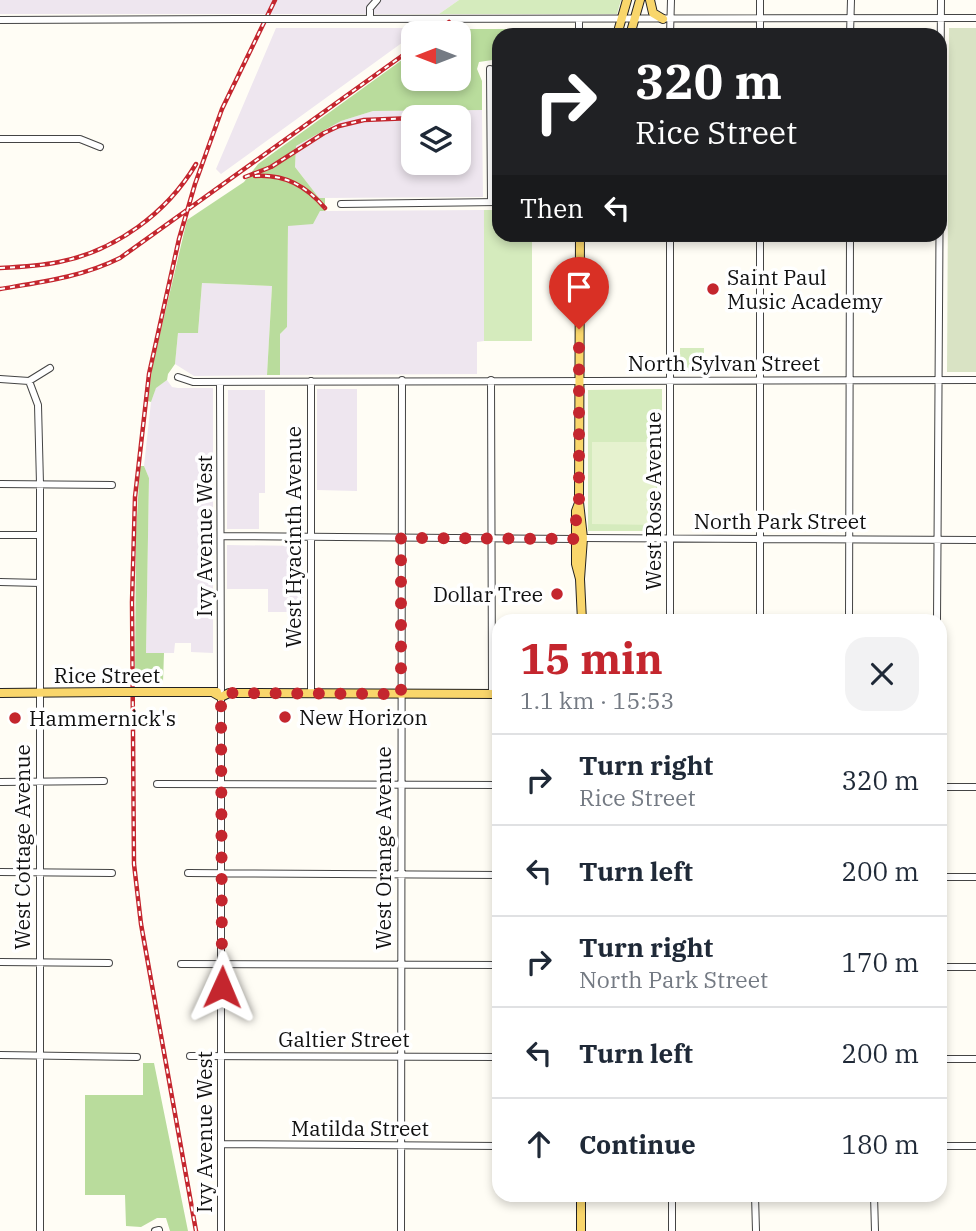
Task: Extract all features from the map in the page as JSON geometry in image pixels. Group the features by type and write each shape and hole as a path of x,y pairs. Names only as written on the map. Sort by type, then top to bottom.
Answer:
{"main road":[{"path":"619,28 627,0"},
{"path":"632,28 640,0"},
{"path":"650,0 653,13 667,19"},
{"path":"580,242 579,502 576,511 582,614"},
{"name":"Rice Street","path":"0,693 492,694"},
{"path":"581,1202 581,1231"}],"street":[{"path":"370,19 370,8 377,0"},
{"path":"669,28 667,19 671,0"},
{"path":"760,0 760,28"},
{"path":"850,28 851,0"},
{"path":"941,0 941,28"},
{"path":"0,20 976,18"},
{"path":"579,20 579,28"},
{"path":"490,69 492,122"},
{"path":"0,139 80,139 100,147"},
{"path":"341,204 492,202"},
{"name":"West Rose Avenue","path":"670,242 670,614"},
{"path":"760,242 760,614"},
{"path":"849,614 850,242"},
{"path":"937,614 940,242"},
{"path":"0,379 29,381 50,368"},
{"name":"North Sylvan Street","path":"178,377 193,382 976,380"},
{"name":"West Orange Avenue","path":"401,1231 402,380"},
{"path":"491,380 493,614"},
{"name":"West Cottage Avenue","path":"29,381 38,405 40,484 40,1231"},
{"name":"West Hyacinth Avenue","path":"310,693 311,381"},
{"name":"Ivy Avenue West","path":"220,382 221,1231"},
{"path":"0,484 111,485"},
{"path":"0,535 40,535"},
{"name":"North Park Street","path":"222,536 976,540"},
{"path":"0,582 40,583"},
{"path":"0,782 104,782"},
{"path":"157,783 492,785"},
{"path":"947,787 976,787"},
{"path":"0,872 112,873"},
{"path":"188,873 492,875"},
{"path":"947,877 976,877"},
{"path":"0,962 109,964"},
{"path":"181,964 492,965"},
{"path":"947,967 976,967"},
{"path":"0,1055 137,1057"},
{"name":"Galtier Street","path":"190,1056 492,1057"},
{"path":"947,1059 976,1059"},
{"name":"Matilda Street","path":"221,1144 492,1146"},
{"path":"947,1146 976,1146"},
{"path":"672,1202 672,1231"},
{"path":"755,1202 756,1231"},
{"path":"874,1202 875,1231"}],"shaded area":[{"path":"0,0 459,0 439,14 0,14"},
{"path":"276,28 401,28 401,44 221,174 216,169"},
{"path":"471,110 482,110 483,197 319,198 295,167 296,146 341,121 373,111 401,111 401,175 471,175"},
{"path":"484,210 484,341 477,342 477,374 280,375 280,334 287,327 288,226 320,211"},
{"path":"202,283 272,286 267,375 194,376 175,364 178,333 198,333"},
{"path":"167,380 172,387 213,388 213,653 191,652 191,643 175,643 174,653 146,653 149,478 144,466 151,402 156,387"},
{"path":"317,389 357,389 357,491 317,490"},
{"path":"228,390 265,390 265,493 259,493 259,529 227,529"},
{"path":"227,545 302,546 303,612 268,612 268,589 227,589"}],"green space":[{"path":"459,0 621,0 617,14 439,14"},
{"path":"949,28 976,28 976,372 947,372"},
{"path":"471,29 492,29 492,60 479,62 477,69 482,81 482,110 471,110 471,105 401,105 401,111 373,111 341,121 296,146 295,167 319,198 325,198 325,211 320,211 313,224 288,226 287,327 280,334 280,375 267,375 272,286 202,283 198,333 178,333 175,364 167,380 156,388 151,402 148,401 152,368 187,220 244,182 258,164 401,61 401,91 471,91"},
{"path":"484,210 492,210 492,242 532,242 532,341 484,341"},
{"path":"680,348 704,348 704,372 680,372"},
{"path":"662,389 662,531 588,531 588,390"},
{"path":"592,442 656,442 656,525 592,524"},
{"path":"140,466 144,466 149,478 146,653 164,653 163,682 135,681 136,533"},
{"path":"143,1063 154,1063 188,1231 170,1231 166,1218 157,1218 141,1227 126,1226 125,1195 85,1195 85,1095 143,1095"}],"railway":[{"path":"196,1231 141,924 134,864 132,602 135,497 149,374 179,239 222,109 275,0"},
{"path":"0,289 76,274 120,258 401,57"},
{"path":"245,177 271,167 339,126 364,120 401,118"},
{"path":"0,268 80,257 119,239 155,214 184,182 196,164"},
{"path":"255,176 276,177 294,183 310,193 325,208"}],"place":[{"name":"Saint Paul Music Academy","path":"713,289"},
{"name":"Dollar Tree","path":"557,594"},
{"name":"New Horizon","path":"285,717"},
{"name":"Hammernick's","path":"15,718"}],"route":[{"path":"222,987 221,697 229,693 401,694 401,538 576,539 576,511 579,502 579,329"}]}
